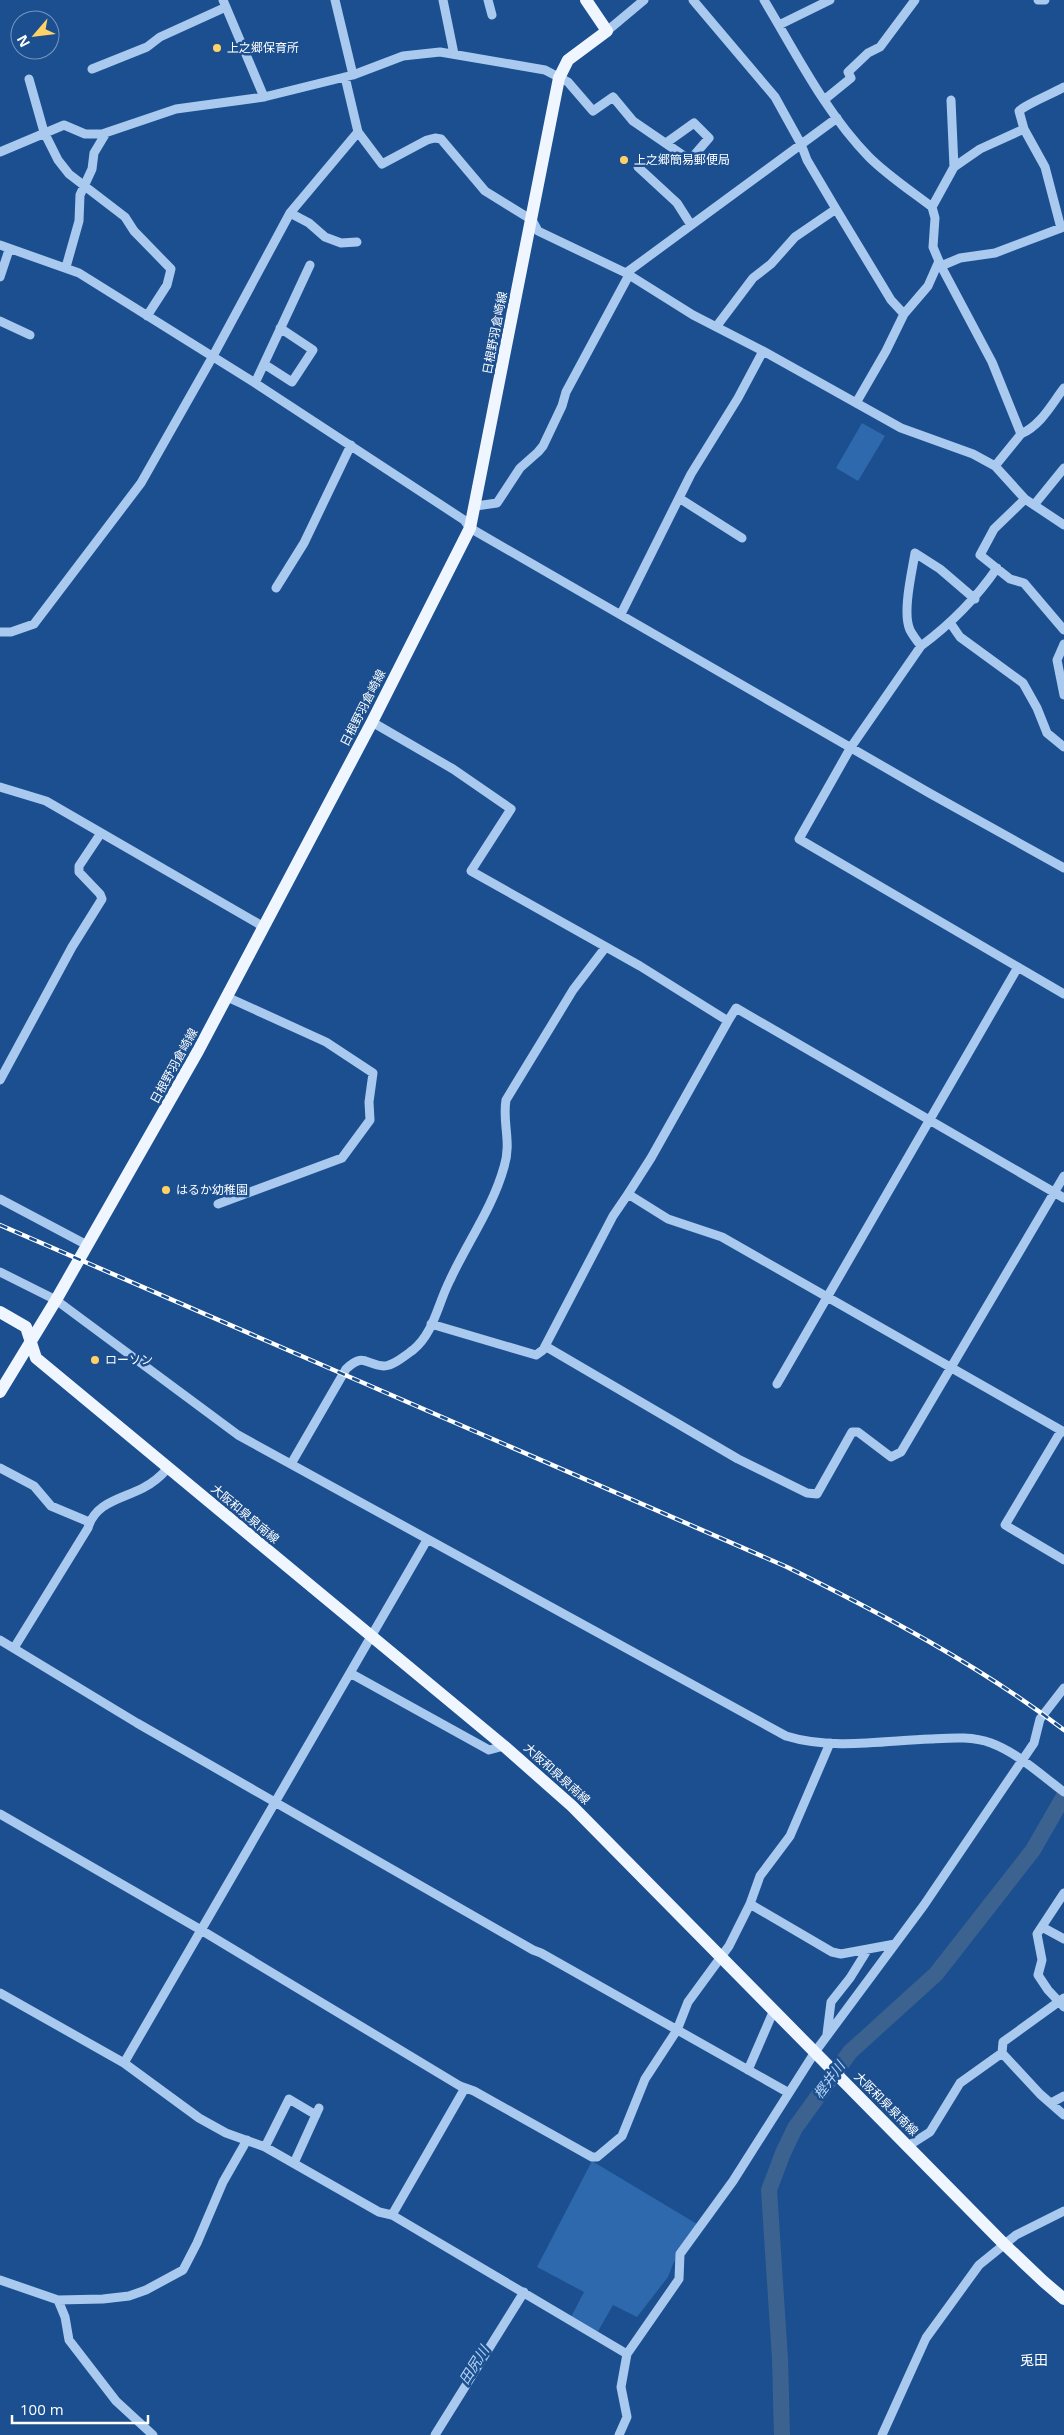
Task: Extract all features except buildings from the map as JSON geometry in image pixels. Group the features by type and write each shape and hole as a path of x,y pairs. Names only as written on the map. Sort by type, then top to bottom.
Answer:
{"main road":[{"path":"586,0 607,31"},
{"name":"日根野羽倉崎線","path":"0,1392 56,1300 227,997 372,722 470,528 476,506 559,78 568,60 607,31"},
{"name":"大阪和泉泉南線","path":"0,1312 26,1327 36,1358 504,1746 594,1827 1004,2244 1043,2282 1064,2299"}],"street":[{"path":"335,0 358,132 382,164 427,140 441,139 485,191 532,220 538,231 627,274 693,315 763,351 901,428 972,454 995,466 1025,499 1064,525"},
{"path":"443,0 454,54"},
{"path":"488,0 492,15"},
{"path":"607,31 644,0"},
{"path":"693,0 775,98 801,144 807,160 836,209 891,300 904,314"},
{"path":"764,0 824,100 837,118 869,157 932,207 935,218 934,247 940,264 992,362 1020,434"},
{"path":"779,25 830,0"},
{"path":"824,100 851,78 848,72 868,53 880,46 915,0"},
{"path":"1038,0 1045,0"},
{"path":"92,69 147,47 160,37 224,3 264,97"},
{"path":"0,152 64,125 85,134 106,133 176,109 264,97 349,76 402,56 440,52 545,70 568,82 593,111 613,97 633,121 690,160 709,138 694,123 666,143"},
{"path":"29,79 44,132 58,160 69,174 125,217 134,231 171,269 167,285 147,316"},
{"path":"856,403 886,351 904,314 928,286 940,264 960,258 995,253 1061,228 1045,167 1024,129 1019,111 1064,87"},
{"path":"950,100 954,167"},
{"path":"476,506 497,503 520,468 538,452 553,427 566,392 627,274 837,118"},
{"path":"932,207 954,167 980,148 1024,129"},
{"path":"0,632 18,630 34,624 141,483 213,356 290,213 358,132"},
{"path":"66,267 79,221 80,195 92,169 94,153 106,133"},
{"path":"638,167 677,203 691,225"},
{"path":"716,327 753,278 771,264 795,237 836,209"},
{"path":"290,213 309,223 325,237 340,243 357,242"},
{"path":"0,245 9,250 66,267 213,356 351,445 464,520 470,528 1064,868"},
{"path":"0,277 9,250"},
{"path":"255,383 310,265"},
{"path":"0,321 30,335"},
{"path":"264,364 292,382 313,350 280,328"},
{"path":"620,614 679,498 763,351"},
{"path":"995,466 1020,434 1038,422 1064,388"},
{"path":"276,588 304,543 351,445"},
{"path":"1034,505 1064,468"},
{"path":"679,498 742,538"},
{"path":"1025,499 994,529 980,555 1010,579 1024,583 1064,630"},
{"path":"921,646 909,629 908,619 908,598 915,552 940,569 975,599"},
{"path":"997,568 975,599 950,624 921,646 851,747 799,840 1064,994"},
{"path":"950,624 960,637 1023,683 1037,708 1047,733 1064,747"},
{"path":"1064,644 1057,660 1064,695"},
{"path":"372,722 453,769 511,809 471,871 640,966 728,1021"},
{"path":"0,788 36,796 264,927"},
{"path":"0,1080 72,947 102,899 100,894 79,872 79,866 101,833"},
{"path":"291,1464 346,1369 361,1359 384,1366 392,1363 414,1349 428,1334 450,1279 482,1220 504,1168 509,1148 504,1108 506,1100 573,990 605,948"},
{"path":"777,1384 825,1297 1018,967"},
{"path":"218,1204 342,1158 370,1120 368,1102 374,1073 326,1042 227,997"},
{"path":"431,1324 536,1355 545,1346 613,1216 651,1158 736,1008 1064,1198"},
{"path":"545,1346 738,1459 811,1495 816,1494 852,1432 858,1432 891,1457 901,1452 1064,1176"},
{"path":"628,1194 668,1219 722,1237 1063,1432 1005,1525 1064,1560"},
{"path":"0,1199 87,1245"},
{"path":"0,1272 56,1300 238,1435 786,1736 802,1741 830,1743 970,1739 991,1743 1023,1761 1064,1792"},
{"path":"0,1468 34,1486 51,1506 89,1522"},
{"path":"14,1648 99,1508 145,1487 168,1468"},
{"path":"124,2063 427,1540"},
{"path":"0,1640 137,1723 533,1950 541,1952 789,2093"},
{"path":"350,1673 489,1750 504,1746"},
{"path":"619,2435 627,2416 621,2387 627,2354 679,2279 680,2254 733,2181 789,2093 818,2054 826,2037 924,1905 1023,1761 1034,1743 1040,1719 1064,1688"},
{"path":"0,1814 201,1930 465,2088 592,2157 597,2157 622,2136 645,2079 678,2030 688,2002 721,1957 750,1904 760,1876 790,1836 830,1743"},
{"path":"908,2146 930,2132 960,2083 1002,2053 1003,2042 1062,2002 1038,1974 1042,1960 1037,1934 1064,1893"},
{"path":"750,1904 832,1952 841,1954 895,1944"},
{"path":"1042,1927 1064,1939"},
{"path":"826,2037 831,2002 850,1978 868,1949"},
{"path":"0,1993 124,2063 200,2118 226,2133 265,2147 379,2212 392,2215 627,2354"},
{"path":"748,2070 774,2010"},
{"path":"1002,2053 1064,2115"},
{"path":"392,2215 465,2088"},
{"path":"1052,2103 1064,2096"},
{"path":"265,2147 288,2099 317,2111 294,2163"},
{"path":"0,2280 58,2300 130,2296 146,2290 183,2270 197,2244 223,2182 247,2140"},
{"path":"882,2435 926,2338 979,2264 1004,2244 1035,2224 1064,2211"},
{"path":"435,2435 524,2292"},
{"path":"58,2300 65,2317 69,2340 116,2401 153,2435"}],"shaded area":[{"path":"862,423 885,436 858,481 836,468"},
{"path":"592,2161 697,2224 673,2264 668,2277 637,2317 613,2305 597,2333 571,2317 584,2292 537,2267"}],"waterway":[{"name":"樫井川","path":"782,2435 780,2359 769,2190 783,2153 795,2128 850,2052 936,1974 1033,1850 1064,1796"}],"railway":[{"path":"0,1225 787,1567 894,1622 964,1662 1032,1706 1064,1730"}],"place":[{"name":"上之郷保育所","path":"217,48"},
{"name":"上之郷簡易郵便局","path":"624,160"},
{"name":"はるか幼稚園","path":"166,1190"},
{"name":"ローソン","path":"95,1360"}],"district":[{"name":"兎田","path":"1034,2360"}],"water label":[{"name":"田尻川","path":"474,2365"}]}
